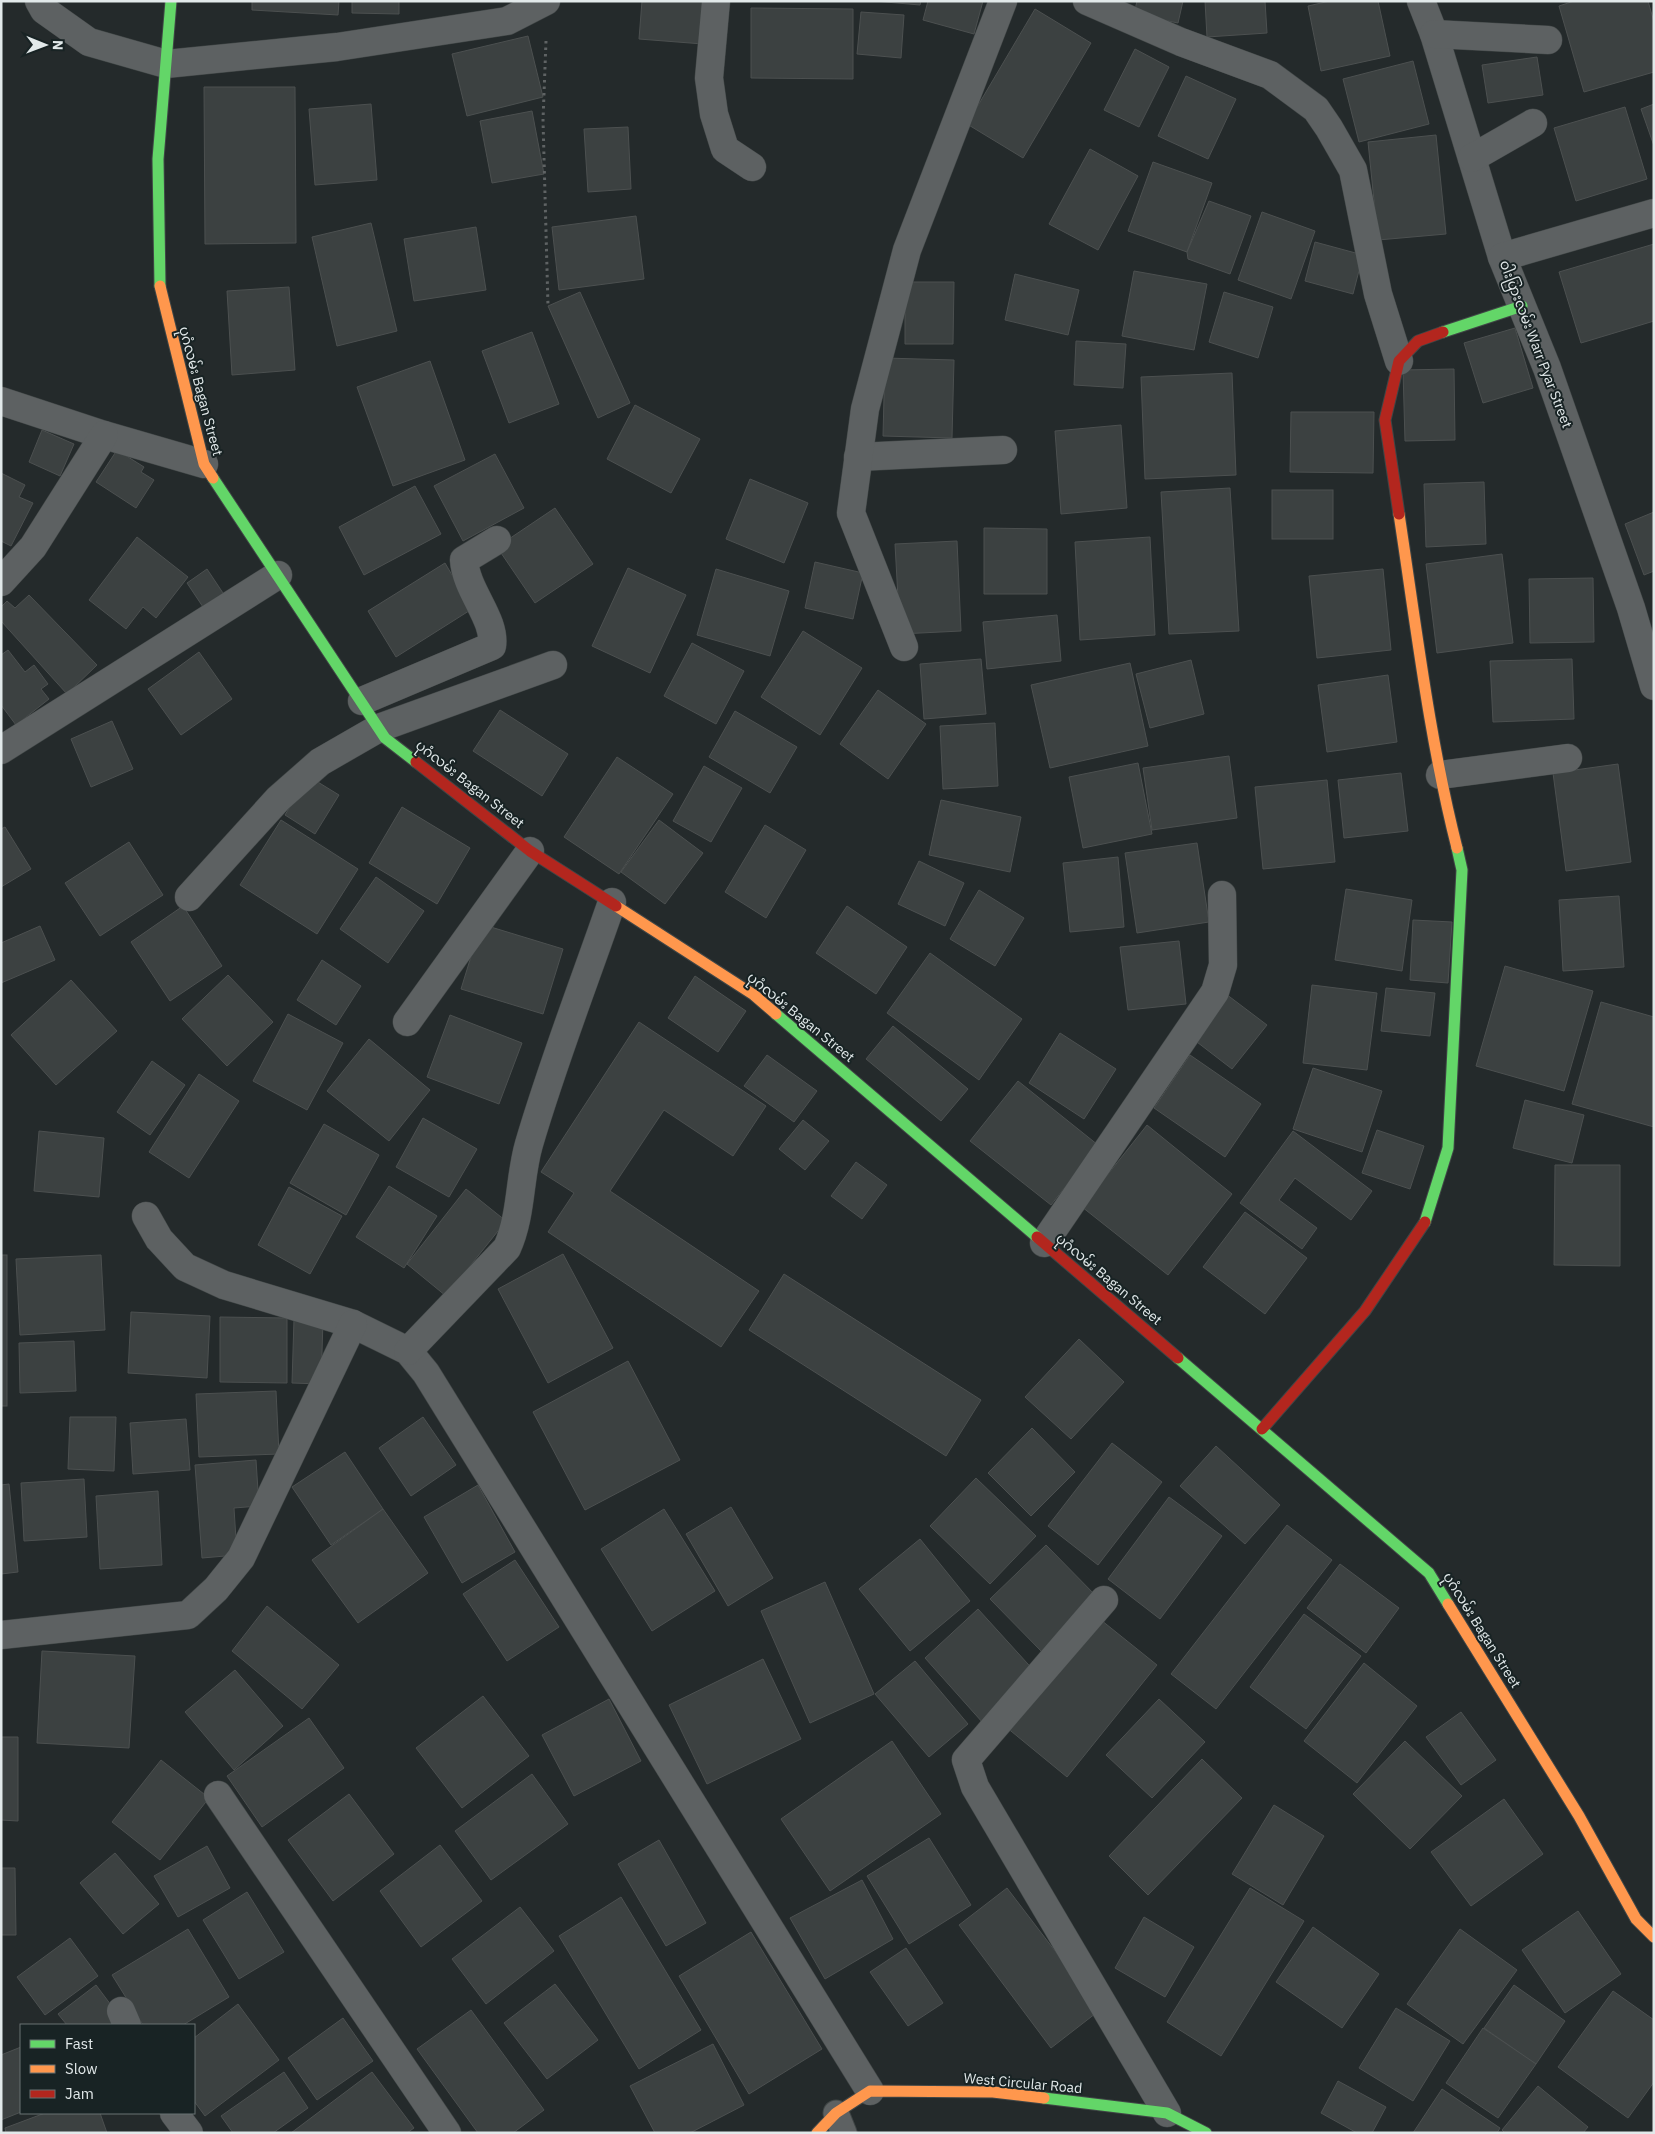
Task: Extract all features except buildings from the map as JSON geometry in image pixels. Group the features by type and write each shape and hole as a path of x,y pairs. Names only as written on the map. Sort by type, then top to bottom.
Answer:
{"street":[{"path":"39,1 44,10 90,42 166,64 337,47 507,21 546,1"},
{"name":"ပုဂံလမ်း Bagan Street","path":"171,1 158,159 160,292 204,464 386,738 530,851 754,995 1429,1573 1580,1816 1636,1919 1654,1937"},
{"path":"716,1 709,78 714,114 725,148 752,167"},
{"path":"904,647 851,513 865,409 907,250 1004,1"},
{"path":"1087,1 1181,42 1270,75 1316,109 1330,128 1353,170 1378,294 1399,362"},
{"name":"ဝါးပြားလမ်း Warr Pyar Street","path":"1421,1 1434,34 1502,257 1547,368 1631,608 1654,686"},
{"path":"1434,34 1548,40"},
{"path":"1472,158 1532,123"},
{"path":"1502,257 1654,214"},
{"path":"1262,1429 1365,1311 1427,1219 1448,1148 1462,870 1440,775 1407,581 1384,420 1399,362 1418,341 1522,306"},
{"path":"1,401 104,435 204,464"},
{"path":"1,582 33,547 104,435"},
{"path":"858,457 1003,450"},
{"path":"362,701 492,646 494,635 465,575 464,560 497,540"},
{"path":"1,750 278,574"},
{"path":"189,897 278,800 320,762 380,728 553,666"},
{"path":"1440,775 1568,758"},
{"path":"407,1022 530,851"},
{"path":"1044,1244 1215,992 1223,965 1222,895"},
{"path":"408,1351 507,1248 516,1228 522,1169 538,1114 612,902"},
{"path":"146,1216 160,1239 185,1267 224,1285 353,1324 408,1351 426,1373 870,2091 840,2123 817,2133"},
{"path":"1,1635 188,1615 216,1589 241,1558 353,1324"},
{"path":"1104,1600 966,1760 975,1786 1167,2112"},
{"path":"218,1795 446,2133"},
{"name":"West Circular Road","path":"870,2091 993,2092 1167,2112 1206,2133"},
{"path":"175,2114 189,2133"}],"path":[{"path":"546,39 543,120 548,306"}],"traffic: fast":[{"path":"160,286 158,159 171,1"},
{"path":"1443,332 1522,306"},
{"path":"213,478 385,738 416,762"},
{"path":"1425,1222 1448,1148 1462,870 1457,848"},
{"path":"776,1014 1037,1237"},
{"path":"1178,1358 1429,1573 1448,1604"},
{"path":"1044,2098 1167,2113 1206,2133"}],"traffic: slow":[{"path":"160,286 204,464 213,478"},
{"path":"1399,514 1431,723 1457,848"},
{"path":"616,906 754,995 776,1014"},
{"path":"1448,1604 1579,1816 1636,1919 1654,1937"},
{"path":"817,2133 836,2113 870,2091 993,2092 1044,2098"}],"traffic: jam":[{"path":"1399,514 1385,420 1399,361 1418,341 1443,332"},
{"path":"416,762 530,851 616,906"},
{"path":"1262,1429 1365,1311 1425,1222"},
{"path":"1037,1237 1178,1358"}]}
